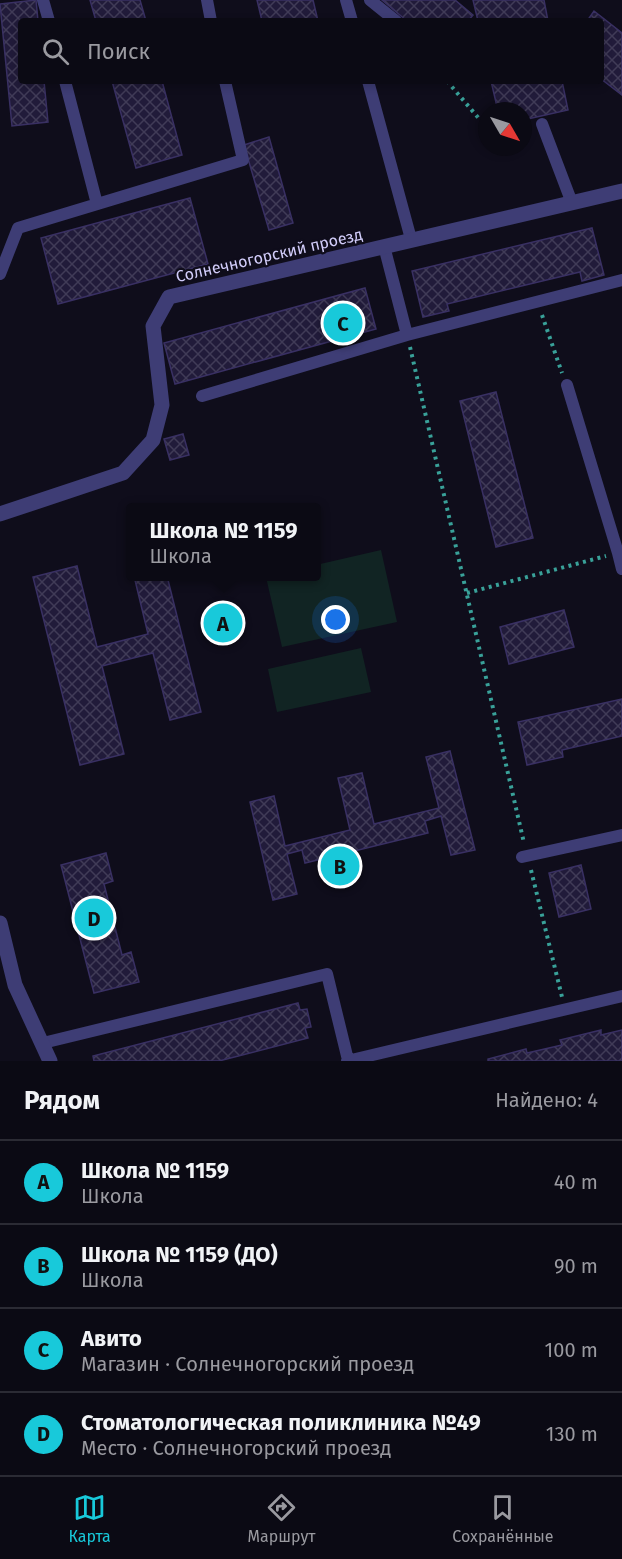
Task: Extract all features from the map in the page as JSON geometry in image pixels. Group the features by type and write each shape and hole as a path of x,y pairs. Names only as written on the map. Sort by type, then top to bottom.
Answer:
{"street":[{"name":"Солнечногорский проезд","path":"0,514 123,473 153,440 162,405 153,326 169,297 411,238 622,191"},
{"path":"0,923 15,985 50,1061"}],"lane":[{"path":"43,0 48,18"},
{"path":"207,0 210,18"},
{"path":"346,0 351,18"},
{"path":"370,0 392,18"},
{"path":"66,84 97,204"},
{"path":"0,274 18,228 243,160 226,84"},
{"path":"369,84 411,238"},
{"path":"542,124 572,202"},
{"path":"384,246 407,335"},
{"path":"202,396 407,335 622,280"},
{"path":"567,385 620,552 622,569"},
{"path":"525,857 622,835"},
{"path":"43,1043 327,974 348,1060 622,996"}],"path":[{"path":"450,84 478,117"},
{"path":"537,302 567,385"},
{"path":"407,335 525,857 565,1009"},
{"path":"467,594 620,552"}],"green space":[{"path":"381,550 397,622 282,647 267,581 321,581 321,564"},
{"path":"361,648 371,692 277,712 268,669"}],"building":[{"path":"36,0 38,18 18,18 18,84 44,84 48,122 12,126 0,4"},
{"path":"90,0 140,0 145,18 95,18"},
{"path":"257,0 313,0 317,18 261,18"},
{"path":"382,0 455,0 473,15 470,18 403,18"},
{"path":"473,0 544,0 547,18 477,18"},
{"path":"594,11 603,18 589,18"},
{"path":"604,19 622,33 622,95 604,81"},
{"path":"113,84 163,84 182,155 136,168"},
{"path":"492,84 563,84 568,110 532,118 532,102 496,102"},
{"path":"269,137 293,223 269,230 244,145"},
{"path":"190,198 208,264 58,304 41,238"},
{"path":"592,228 604,275 582,281 580,272 447,304 449,311 423,317 412,271"},
{"path":"365,288 376,329 175,384 164,343"},
{"path":"496,392 533,538 496,547 460,401"},
{"path":"183,434 189,455 170,460 164,439"},
{"path":"77,566 97,647 148,634 135,581 168,581 201,712 170,720 153,653 102,666 124,754 80,765 33,577"},
{"path":"564,610 574,647 509,664 500,627"},
{"path":"622,699 622,736 562,750 563,757 527,765 518,722"},
{"path":"450,751 475,850 451,855 441,816 425,821 428,833 305,863 302,850 287,854 297,894 273,900 250,802 274,796 285,846 350,830 338,778 362,773 374,824 439,808 426,757"},
{"path":"106,853 113,881 104,884 122,955 131,952 139,982 94,993 61,865"},
{"path":"581,865 591,909 559,917 549,873"},
{"path":"298,1003 300,1010 307,1009 311,1027 305,1028 308,1038 219,1061 94,1061 93,1056"},
{"path":"601,1030 601,1035 622,1030 622,1061 488,1061 488,1059 526,1049 527,1053 562,1045 560,1040"}],"place":[{"name":"Авито","path":"343,323"},
{"name":"Школа № 1159","path":"223,623"},
{"name":"Школа № 1159 (ДО)","path":"340,866"},
{"name":"Стоматологическая поликлиника №49","path":"94,918"}]}
